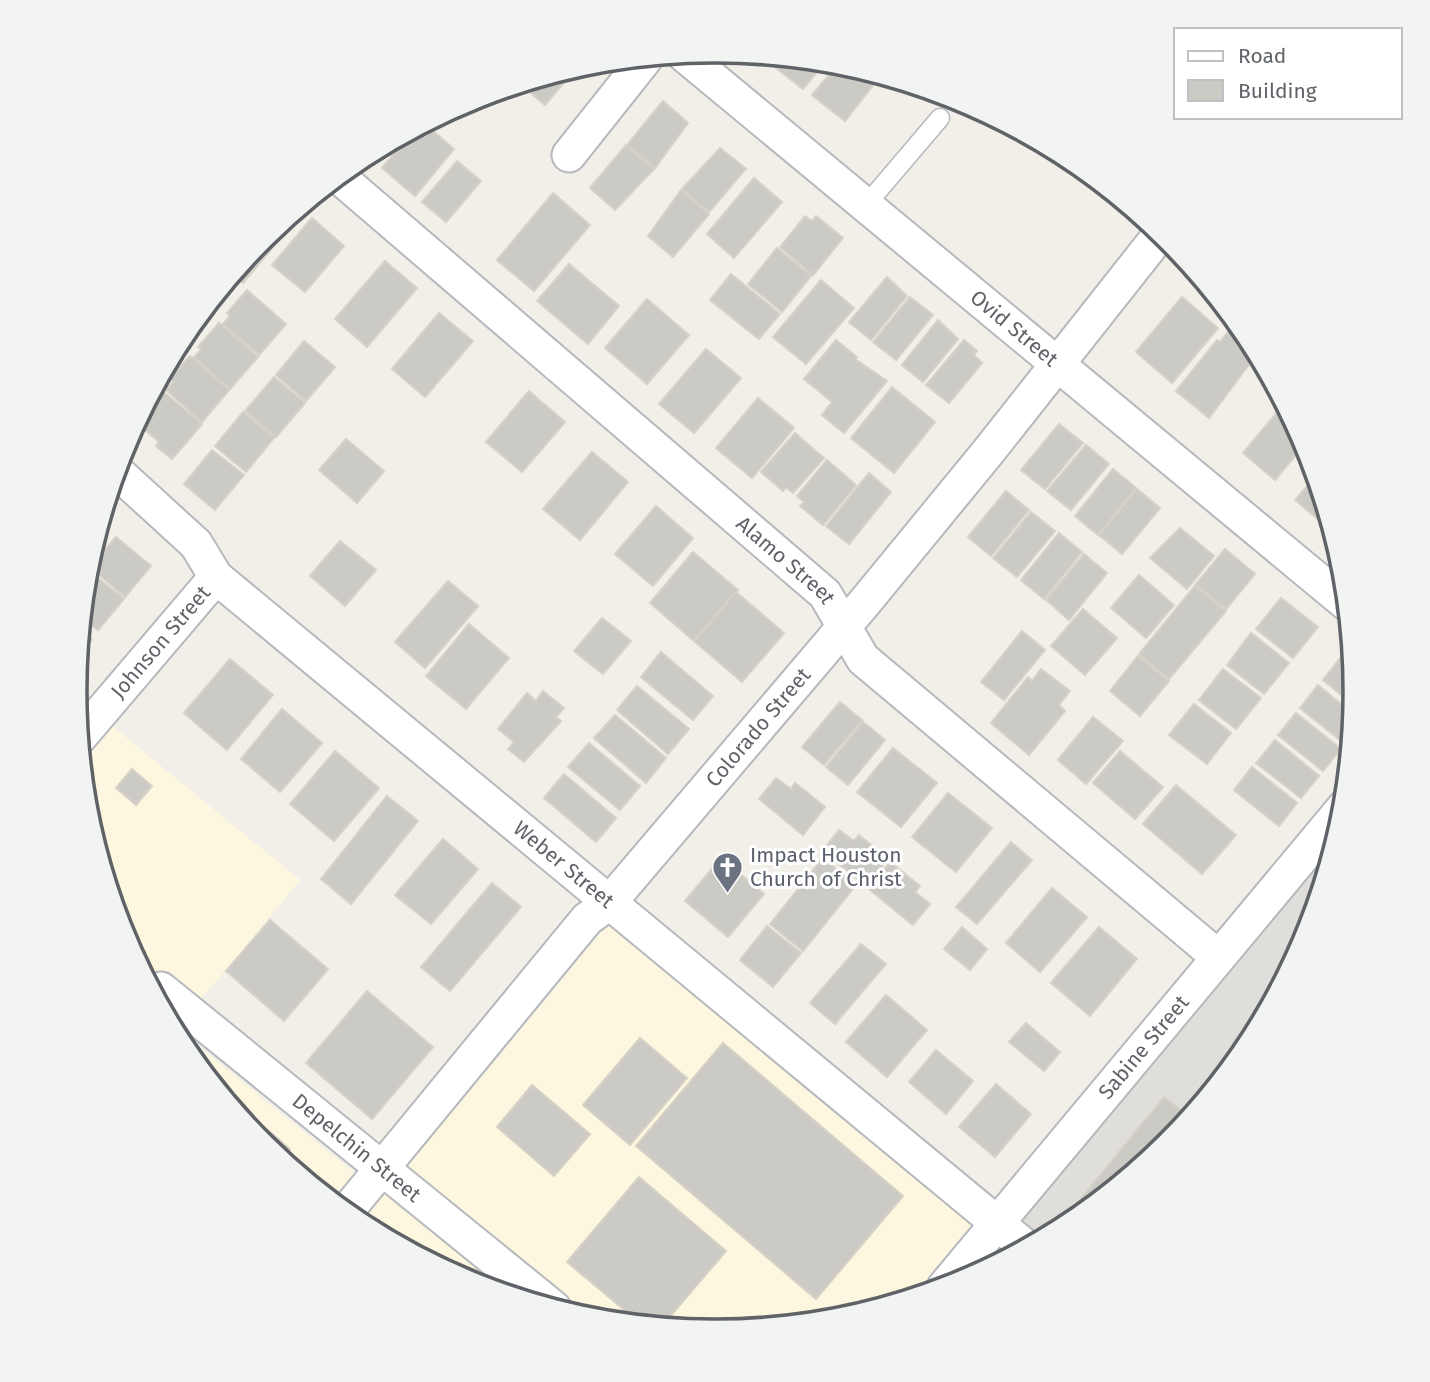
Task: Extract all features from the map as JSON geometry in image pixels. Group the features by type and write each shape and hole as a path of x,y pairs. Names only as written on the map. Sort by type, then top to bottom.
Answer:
{"street":[{"name":"Ovid Street","path":"695,63 1336,595"},
{"path":"569,155 638,67"},
{"name":"Alamo Street","path":"346,183 825,594 863,659 1217,956"},
{"name":"Colorado Street","path":"353,1204 587,919 609,903 753,729 845,625 1154,242"},
{"name":"Weber Street","path":"124,478 196,544 216,577 1018,1241"},
{"name":"Johnson Street","path":"88,728 216,577"},
{"name":"Sabine Street","path":"959,1269 1328,825"},
{"name":"Depelchin Street","path":"164,993 535,1293"}],"lane":[{"path":"866,205 940,118"}],"shaded area":[{"path":"111,725 300,880 182,1023 152,969 120,893 99,814 90,751"},
{"path":"1322,853 1295,931 1259,1005 1237,1040 1187,1105 1129,1163 1064,1213 1035,1231 1018,1218"},
{"path":"613,918 975,1225 928,1282 878,1298 838,1307 756,1318 674,1318 633,1314 552,1298 513,1286 437,1254 366,1213 301,1163 271,1135 243,1105 196,1045 383,1196"}],"building":[{"path":"773,66 817,71 803,89"},
{"path":"830,74 875,83 845,121 812,95"},
{"path":"565,81 545,105 529,91"},
{"path":"663,101 688,123 655,168 627,145"},
{"path":"432,130 454,149 415,196 382,168 399,149"},
{"path":"626,145 654,169 615,210 590,188"},
{"path":"720,148 746,169 709,212 682,189"},
{"path":"457,161 481,181 446,222 422,202"},
{"path":"754,178 782,202 734,258 707,234"},
{"path":"681,190 709,214 673,257 648,236"},
{"path":"553,193 590,225 534,291 497,260"},
{"path":"805,216 812,221 816,216 843,238 813,275 780,247"},
{"path":"312,218 344,246 305,292 272,265"},
{"path":"280,238 243,283 240,280 243,277"},
{"path":"777,248 811,276 782,312 748,284"},
{"path":"385,261 417,288 367,347 335,319"},
{"path":"569,264 619,306 588,344 537,301"},
{"path":"731,274 780,314 759,339 710,300"},
{"path":"887,277 907,296 871,340 849,322"},
{"path":"821,280 854,308 806,364 773,337"},
{"path":"247,290 286,324 259,355 223,324 230,316 227,313"},
{"path":"910,297 933,315 896,360 873,342"},
{"path":"1182,297 1218,328 1172,383 1136,352"},
{"path":"647,299 689,335 647,384 605,348"},
{"path":"439,313 473,341 425,397 392,369"},
{"path":"938,320 958,339 923,382 902,365"},
{"path":"219,323 258,357 230,389 194,357 201,350 198,347"},
{"path":"1229,331 1250,363 1209,418 1176,391 1217,340 1220,342"},
{"path":"836,340 857,357 855,359 887,381 844,433 822,415 832,402 804,379"},
{"path":"964,340 977,351 974,355 982,363 949,403 926,385"},
{"path":"304,341 335,367 306,401 276,375"},
{"path":"706,349 741,378 694,433 659,404"},
{"path":"190,356 229,390 202,422 166,390 173,382 170,379"},
{"path":"274,377 305,403 276,437 245,411"},
{"path":"892,387 935,422 894,473 851,438"},
{"path":"529,391 565,422 522,472 486,442"},
{"path":"163,392 202,424 172,459 156,446 159,442 145,429"},
{"path":"758,398 794,428 752,478 716,448"},
{"path":"243,412 274,438 246,472 215,446"},
{"path":"1277,412 1296,454 1275,480 1243,453"},
{"path":"1059,424 1083,443 1045,489 1021,470"},
{"path":"795,433 824,458 793,493 786,487 783,491 761,472"},
{"path":"346,439 384,471 357,503 319,470"},
{"path":"1086,445 1109,464 1071,510 1047,491"},
{"path":"212,450 244,475 215,510 184,484"},
{"path":"592,452 628,482 580,540 543,509"},
{"path":"827,460 856,485 823,525 800,506 804,502 797,496"},
{"path":"1113,469 1136,488 1098,535 1075,516"},
{"path":"869,473 891,492 849,544 826,526"},
{"path":"1308,485 1320,521 1295,500"},
{"path":"1137,489 1160,508 1122,554 1099,535"},
{"path":"1006,491 1029,510 991,556 968,537"},
{"path":"656,506 693,538 653,586 615,554"},
{"path":"1031,512 1055,531 1017,577 993,558"},
{"path":"1180,528 1214,556 1187,589 1150,558"},
{"path":"1059,533 1082,552 1044,599 1021,580"},
{"path":"116,537 151,566 125,597 98,574 102,553"},
{"path":"340,541 376,570 345,606 310,576"},
{"path":"1225,549 1255,574 1226,609 1196,584"},
{"path":"693,552 738,590 694,641 650,603"},
{"path":"1084,554 1107,573 1069,620 1046,600"},
{"path":"1139,575 1174,605 1146,638 1111,608"},
{"path":"97,578 124,599 98,630 91,624"},
{"path":"448,581 478,606 425,668 395,642"},
{"path":"1195,586 1226,611 1169,679 1139,654"},
{"path":"736,592 784,633 742,682 694,641"},
{"path":"1281,598 1318,627 1293,658 1256,629"},
{"path":"1083,609 1117,638 1085,675 1051,646"},
{"path":"602,618 631,641 603,674 574,651"},
{"path":"469,624 509,658 466,709 426,676"},
{"path":"1022,631 1045,650 1004,700 981,682"},
{"path":"1251,633 1289,663 1264,694 1227,665"},
{"path":"661,652 713,696 693,720 641,677"},
{"path":"1138,656 1169,681 1140,716 1110,691"},
{"path":"1341,657 1342,658 1343,696 1323,680"},
{"path":"230,659 273,695 227,750 184,713"},
{"path":"1041,669 1070,691 1059,705 1065,711 1029,755 991,723 1028,677 1032,681"},
{"path":"1223,669 1261,698 1236,729 1199,700"},
{"path":"1318,685 1343,705 1341,741 1300,708"},
{"path":"637,686 689,729 668,754 617,710"},
{"path":"543,691 564,708 556,717 561,721 524,762 508,749 514,742 498,729 527,693 536,701"},
{"path":"840,702 862,720 824,765 802,747"},
{"path":"1194,704 1231,733 1207,764 1169,735"},
{"path":"282,709 322,743 280,792 241,759"},
{"path":"1296,713 1340,750 1323,771 1278,735"},
{"path":"615,715 666,758 646,783 594,738"},
{"path":"1093,717 1123,741 1086,784 1058,760"},
{"path":"863,722 885,740 848,785 826,767"},
{"path":"1275,740 1319,776 1301,798 1256,763"},
{"path":"589,743 640,786 620,810 568,767"},
{"path":"893,748 937,783 901,827 857,792"},
{"path":"335,751 379,788 334,841 290,804"},
{"path":"1120,751 1163,787 1135,819 1093,783"},
{"path":"1252,767 1297,803 1279,826 1234,790"},
{"path":"132,769 152,786 136,805 116,788"},
{"path":"564,774 616,818 596,842 544,798"},
{"path":"776,778 791,789 795,783 825,807 803,835 759,799"},
{"path":"1176,785 1236,835 1202,874 1143,824"},
{"path":"948,793 992,828 956,872 912,837"},
{"path":"387,796 418,821 351,904 321,879"},
{"path":"839,830 854,841 859,835 888,859 867,886 822,851"},
{"path":"443,839 478,869 431,924 395,895"},
{"path":"1011,842 1032,860 977,924 956,907"},
{"path":"721,858 764,894 728,937 685,901"},
{"path":"823,858 856,885 803,951 770,924"},
{"path":"890,862 920,886 915,892 930,904 913,925 869,889"},
{"path":"492,883 521,907 450,991 421,967"},
{"path":"1052,888 1087,917 1040,972 1006,943"},
{"path":"270,920 328,969 284,1021 226,971"},
{"path":"767,926 801,953 773,987 740,960"},
{"path":"962,927 987,949 970,970 944,949"},
{"path":"1099,927 1137,959 1090,1016 1051,983"},
{"path":"861,944 886,964 835,1024 810,1003"},
{"path":"367,991 433,1047 372,1119 306,1063"},
{"path":"886,995 927,1030 887,1077 846,1042"},
{"path":"1026,1023 1060,1052 1044,1071 1009,1042"},
{"path":"640,1038 687,1078 630,1145 583,1105"},
{"path":"723,1043 903,1196 816,1299 636,1146"},
{"path":"936,1050 973,1081 946,1114 909,1082"},
{"path":"996,1084 1031,1114 995,1157 959,1127"},
{"path":"532,1085 590,1134 554,1176 497,1127"},
{"path":"1164,1097 1181,1111 1129,1163 1077,1203"},
{"path":"261,1124 290,1149 288,1151"},
{"path":"639,1177 726,1251 669,1318 628,1313 567,1262"}],"place":[{"name":"Impact Houston Church of Christ","path":"727,894"}]}
